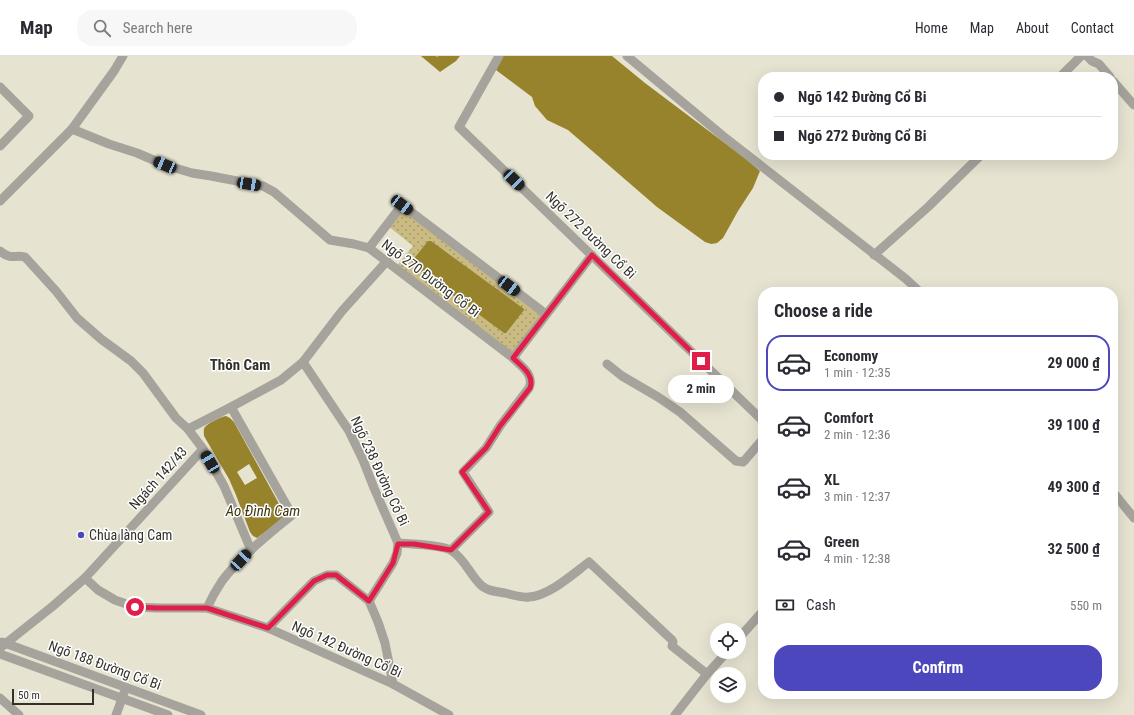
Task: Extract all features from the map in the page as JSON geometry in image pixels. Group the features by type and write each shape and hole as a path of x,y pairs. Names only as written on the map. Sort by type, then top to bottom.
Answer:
{"street":[{"path":"0,201 72,129 114,72 123,56"},
{"name":"Ngõ 272 Đường Cổ Bi","path":"499,56 459,127 758,416"},
{"path":"627,56 723,136 914,287"},
{"path":"1065,72 1081,56"},
{"path":"1090,59 1099,64 1106,72"},
{"path":"1118,86 1134,105"},
{"path":"0,146 30,116 2,93"},
{"name":"Ngõ 270 Đường Cổ Bi","path":"72,129 165,165 192,173 263,186 274,192 330,240 369,248 513,358 528,373 532,379 530,388 500,426 486,448 462,472 489,512 451,550"},
{"path":"874,255 928,207 976,160"},
{"path":"369,248 402,205 546,314"},
{"path":"0,251 10,257 25,257 56,291 77,318 101,339 131,361 143,373 176,418 188,429 202,449 224,486 251,550"},
{"path":"513,358 592,255"},
{"path":"188,429 281,380 304,362 342,311 387,261"},
{"name":"Ngõ 238 Đường Cổ Bi","path":"304,362 349,431 363,460 398,544 414,544 451,550"},
{"path":"607,364 622,376 680,412 736,461 743,462 758,445"},
{"path":"207,608 223,581 251,550 292,515 231,407"},
{"name":"Ngách 142/43","path":"85,578 202,449"},
{"path":"1118,498 1134,518"},
{"path":"369,601 393,563 398,544"},
{"path":"451,550 460,558 482,586 493,591 524,597 538,595 547,591 589,562 674,642 672,646 707,674"},
{"path":"268,628 314,581 327,575 336,575 369,601 385,643 393,684"},
{"path":"2,644 52,606 85,578"},
{"name":"Ngõ 142 Đường Cổ Bi","path":"85,578 98,590 115,600 135,607 207,608 268,628 393,684 449,715"},
{"path":"746,630 758,617"},
{"name":"Ngõ 188 Đường Cổ Bi","path":"2,644 201,715"},
{"name":"Ngõ 188 Đường Cổ Bi","path":"0,654 168,715"},
{"path":"675,715 721,659"},
{"path":"116,715 126,688"},
{"path":"0,698 19,715"}],"shaded area":[{"path":"402,205 546,314 513,358 395,268 413,246 387,225"}],"water":[{"path":"421,56 460,56 456,61 440,72"},
{"path":"502,56 612,56 645,83 746,159 760,171 753,188 723,238 717,243 711,244 705,242 657,207 568,130 547,120 535,106 532,97 496,70"},
{"path":"428,241 431,241 524,309 506,333 412,265 412,261"},
{"name":"Ao Đình Cam","path":"226,416 234,422 283,511 284,518 257,538 250,532 229,479 204,436 204,429 207,425","holes":["249,464 257,478 245,485 237,472"]}],"place":[{"name":"Chùa làng Cam","path":"81,535"}],"district":[{"name":"Thôn Cam","path":"240,365"}],"route":[{"path":"135,607 207,608 268,628 314,581 327,575 336,575 369,601 393,563 397,553 398,544 434,546 451,550 489,512 462,472 486,448 500,426 530,388 532,379 513,358 592,255 701,361"}]}
